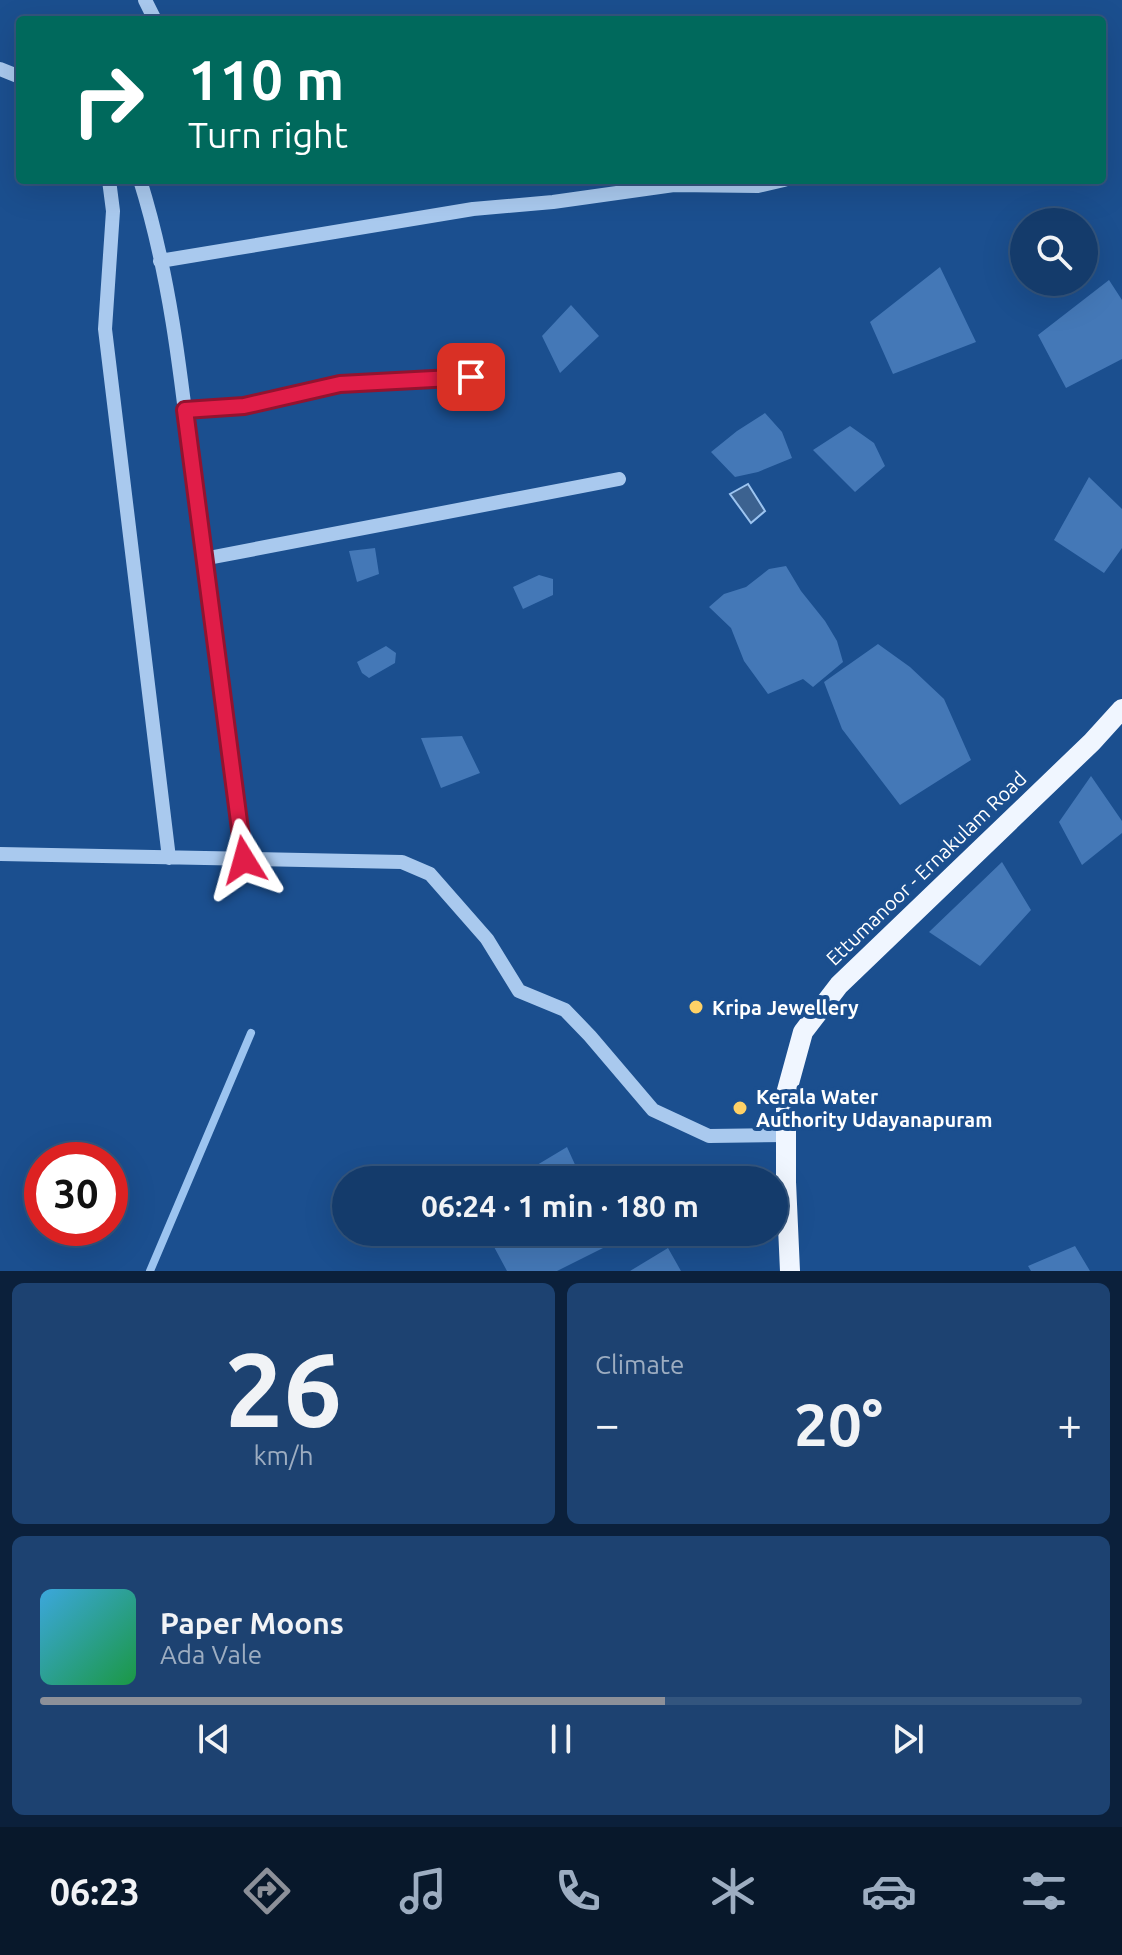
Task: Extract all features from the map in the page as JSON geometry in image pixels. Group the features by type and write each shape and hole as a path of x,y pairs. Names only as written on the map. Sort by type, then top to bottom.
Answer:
{"main road":[{"name":"Ettumanoor - Ernakulam Road","path":"790,1271 786,1094 803,1032 839,985 1092,742 1122,709"}],"street":[{"path":"110,184 113,211 105,329 169,858"},
{"path":"141,184 174,320 244,860"},
{"path":"160,261 473,209 553,202 674,185 767,184"},
{"path":"185,410 244,406 340,384 471,377"},
{"path":"203,559 619,479"},
{"path":"0,854 402,862 430,874 487,939 519,991 565,1010 653,1110 709,1136 786,1135"}],"water":[{"path":"748,484 765,511 751,523 730,494"}],"building":[{"path":"940,267 976,342 893,374 870,322"},
{"path":"1109,280 1122,300 1122,359 1066,388 1038,335 1088,296 1098,296 1098,289"},
{"path":"571,305 599,336 560,373 542,336"},
{"path":"765,413 782,432 792,458 758,472 735,477 711,452"},
{"path":"850,426 874,443 885,466 855,492 813,450"},
{"path":"1089,477 1122,509 1122,548 1104,573 1054,540"},
{"path":"375,548 379,574 357,582 349,551"},
{"path":"786,566 837,641 843,662 813,687 803,679 768,694 744,661 731,628 709,607 724,594 746,587 769,569"},
{"path":"539,575 553,579 553,595 523,609 513,587"},
{"path":"878,644 910,667 944,699 971,760 900,805 842,729 824,682"},
{"path":"386,646 396,653 395,663 369,678 362,673 357,662"},
{"path":"462,736 480,773 441,788 421,738"},
{"path":"1091,776 1122,821 1122,833 1082,865 1059,822"},
{"path":"1002,862 1031,910 980,966 929,932"},
{"path":"567,1147 576,1166 535,1166"},
{"path":"494,1246 607,1246 557,1271 507,1271"},
{"path":"1075,1246 1090,1271 1031,1271 1028,1266"},
{"path":"668,1248 681,1271 630,1271"}],"waterway":[{"path":"150,1271 251,1033"}],"place":[{"name":"Kripa Jewellery","path":"696,1007"},
{"name":"Kerala Water Authority Udayanapuram","path":"740,1108"}],"route":[{"path":"244,860 185,410 244,406 340,384 471,377"}]}
